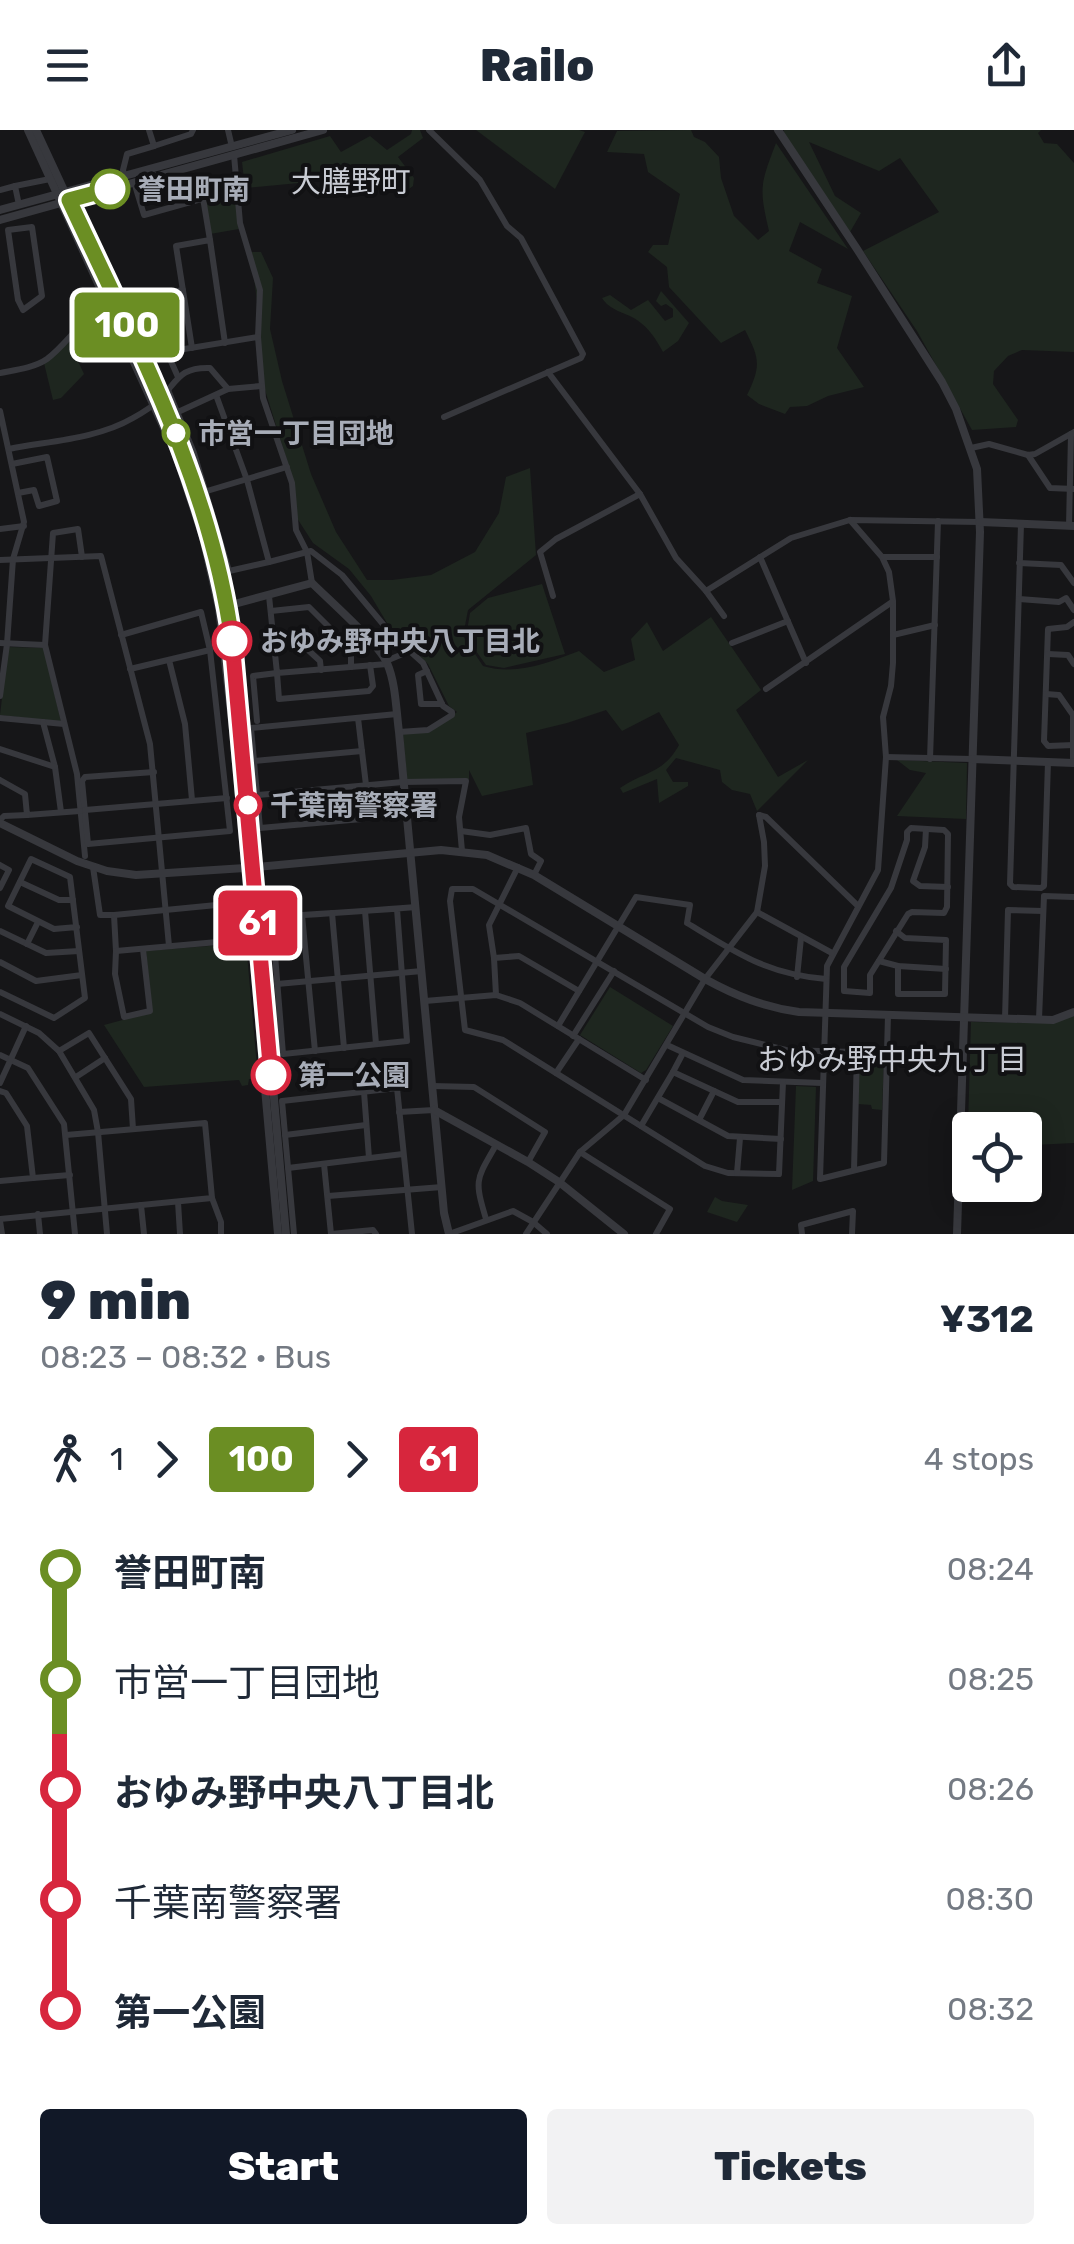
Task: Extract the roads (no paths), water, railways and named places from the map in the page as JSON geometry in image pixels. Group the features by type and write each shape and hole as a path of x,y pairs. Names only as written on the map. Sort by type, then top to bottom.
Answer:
{"street":[{"path":"28,130 158,402 199,497 215,552 236,668 278,1234"},
{"path":"36,130 111,308 158,402 192,500 219,608 286,1234"},
{"path":"149,130 154,146"},
{"path":"124,176 127,154 192,134 193,130"},
{"path":"228,130 240,223 260,290 262,386 292,483 296,530 307,552 312,583 387,662 399,732 449,1234 512,1211 548,1234"},
{"path":"63,197 134,182 292,130"},
{"path":"0,220 124,176 323,130"},
{"path":"430,130 480,180 507,226 520,238 583,354 444,417"},
{"path":"778,130 942,382 977,469 980,522 957,1234"},
{"path":"0,190 50,178"},
{"path":"134,182 144,215 237,189"},
{"path":"15,186 24,228"},
{"path":"204,198 225,343"},
{"path":"0,210 20,210"},
{"path":"32,227 42,296 23,310 18,300 8,230 24,228 32,227"},
{"path":"192,348 176,246 210,240"},
{"path":"178,378 144,303 148,298 183,290"},
{"path":"0,373 43,362 92,314 111,308"},
{"path":"166,352 258,337"},
{"path":"9,449 117,425 158,402 192,368 210,368 228,389"},
{"path":"548,372 640,494 676,558 724,616"},
{"path":"178,412 228,389 262,386"},
{"path":"168,390 207,491 229,571 311,551 342,575 392,634 424,662 442,704 452,714 428,730 399,732"},
{"path":"216,396 247,480 270,562"},
{"path":"0,410 24,526 12,559 4,608 0,696"},
{"path":"706,591 791,538 850,520 1072,526 1073,433 1035,454 989,444 971,448"},
{"path":"1028,455 1050,488 1072,489"},
{"path":"12,464 47,457 57,501 39,506 34,490 18,494"},
{"path":"207,491 288,467"},
{"path":"553,596 540,552 556,539 640,494"},
{"path":"850,520 882,557 889,572 894,635 891,686 883,717 886,757 878,870 832,953 826,979 820,1178 884,1163 888,1016"},
{"path":"930,758 938,522"},
{"path":"1021,524 1012,887 1044,886 1048,762"},
{"path":"0,529 24,526"},
{"path":"82,557 78,529 52,533 45,646 77,774 88,844 230,831 210,650 201,612 121,634"},
{"path":"0,560 101,556 150,744 169,946"},
{"path":"760,556 806,663"},
{"path":"882,557 937,557"},
{"path":"1019,563 1061,565 1074,584"},
{"path":"226,606 312,583"},
{"path":"1019,598 1058,602 1074,592"},
{"path":"269,596 279,699 368,691 373,686 370,666"},
{"path":"1066,598 1074,610"},
{"path":"766,689 893,601"},
{"path":"271,611 309,607 351,649 351,667"},
{"path":"732,643 788,622"},
{"path":"1074,622 1066,627 1048,628 1044,740 1048,746 1074,745"},
{"path":"894,635 935,625"},
{"path":"273,639 294,636 320,662 321,670"},
{"path":"4,643 45,646"},
{"path":"130,668 210,650"},
{"path":"257,721 253,676 370,666 410,650"},
{"path":"1048,654 1068,655 1074,664"},
{"path":"169,660 185,724 192,800"},
{"path":"427,671 418,675 420,704 442,704"},
{"path":"886,757 1073,763 1073,715 1060,695 1046,694"},
{"path":"358,718 366,785 362,820 260,828 251,728 397,714"},
{"path":"0,718 64,724"},
{"path":"43,722 61,812"},
{"path":"0,749 55,768"},
{"path":"254,761 362,751"},
{"path":"85,856 85,777 154,772"},
{"path":"0,780 25,794 27,815"},
{"path":"258,795 403,782 466,781 459,817 462,851"},
{"path":"226,798 4,816 0,821 93,866 121,874 162,875 411,852 462,851 487,855 518,867 705,979 762,1006 799,1012 1004,1019 1059,1018 1074,1012"},
{"path":"526,1234 580,1152 624,1115 705,979 757,912 764,866 759,815 858,906"},
{"path":"461,831 490,834 526,828 532,854 541,861 534,876"},
{"path":"911,828 944,830 948,834 944,913 912,912 870,976 870,993 844,991 844,966 894,877 911,828"},
{"path":"926,829 925,847 914,881 920,886 948,887"},
{"path":"0,992 54,1018 85,998 70,877 31,859 4,904 54,929 76,926"},
{"path":"0,865 8,870 0,888"},
{"path":"93,866 100,916 237,903 240,940 116,951"},
{"path":"496,995 489,925 518,867"},
{"path":"878,870 894,877"},
{"path":"20,882 59,900 74,900"},
{"path":"782,1082 779,1174 738,1173 705,1166 503,1040 466,1030 450,901 452,889 473,889 708,1027 734,1037 786,1050 887,1053"},
{"path":"1039,1019 1044,896 1074,897"},
{"path":"558,1026 636,897 690,905 687,923 749,960 797,976 826,979"},
{"path":"397,908 407,1041 282,1054 272,917 365,911 397,908 416,907"},
{"path":"1004,1019 1008,910 1043,911"},
{"path":"365,911 376,1044"},
{"path":"757,912 832,953"},
{"path":"332,913 344,1048"},
{"path":"114,915 115,974 124,1017 150,1011 143,949"},
{"path":"302,915 316,1051"},
{"path":"27,944 38,922"},
{"path":"0,931 46,953 80,952"},
{"path":"896,931 905,938 946,940 945,994 898,994 898,966"},
{"path":"797,976 801,937"},
{"path":"494,958 519,956 579,990"},
{"path":"879,960 898,966 946,968"},
{"path":"0,962 36,981 82,975"},
{"path":"277,984 422,971"},
{"path":"556,1073 614,971"},
{"path":"425,1000 496,995 520,1002 646,1080"},
{"path":"0,1014 39,1033 59,1051 94,1110 107,1234"},
{"path":"26,1026 0,1087 27,1126 33,1178"},
{"path":"59,1051 89,1033 131,1098 133,1129"},
{"path":"667,1044 743,1080 822,1083"},
{"path":"854,1170 857,1052"},
{"path":"642,1126 683,1053"},
{"path":"0,1055 28,1068 64,1124 75,1234"},
{"path":"76,1077 105,1058"},
{"path":"673,1072 738,1102 782,1102"},
{"path":"432,1086 474,1087 545,1132 528,1162"},
{"path":"294,1234 282,1101 398,1088 412,1234"},
{"path":"698,1120 714,1091"},
{"path":"364,1092 370,1158"},
{"path":"658,1098 728,1136 781,1139"},
{"path":"400,1112 434,1110 559,1182 624,1234"},
{"path":"66,1134 206,1123 212,1198 221,1234"},
{"path":"285,1135 366,1125"},
{"path":"738,1173 740,1138"},
{"path":"486,1219 478,1176 496,1145"},
{"path":"580,1152 670,1210 656,1234"},
{"path":"288,1168 403,1154"},
{"path":"324,1164 332,1234 373,1230 376,1234"},
{"path":"0,1182 70,1175"},
{"path":"328,1196 442,1187"},
{"path":"2,1234 0,1220 212,1198"},
{"path":"178,1202 180,1234"},
{"path":"141,1206 144,1234"},
{"path":"802,1234 801,1225 852,1210 852,1234"},
{"path":"38,1214 40,1234"}],"place":[{"name":"誉田町南","path":"110,189"},
{"name":"市営一丁目団地","path":"176,433"},
{"name":"おゆみ野中央八丁目北","path":"232,641"},
{"name":"千葉南警察署","path":"248,805"},
{"name":"第一公園","path":"271,1075"}],"district":[{"name":"大膳野町","path":"351,182"},
{"name":"おゆみ野中央九丁目","path":"892,1060"}]}
